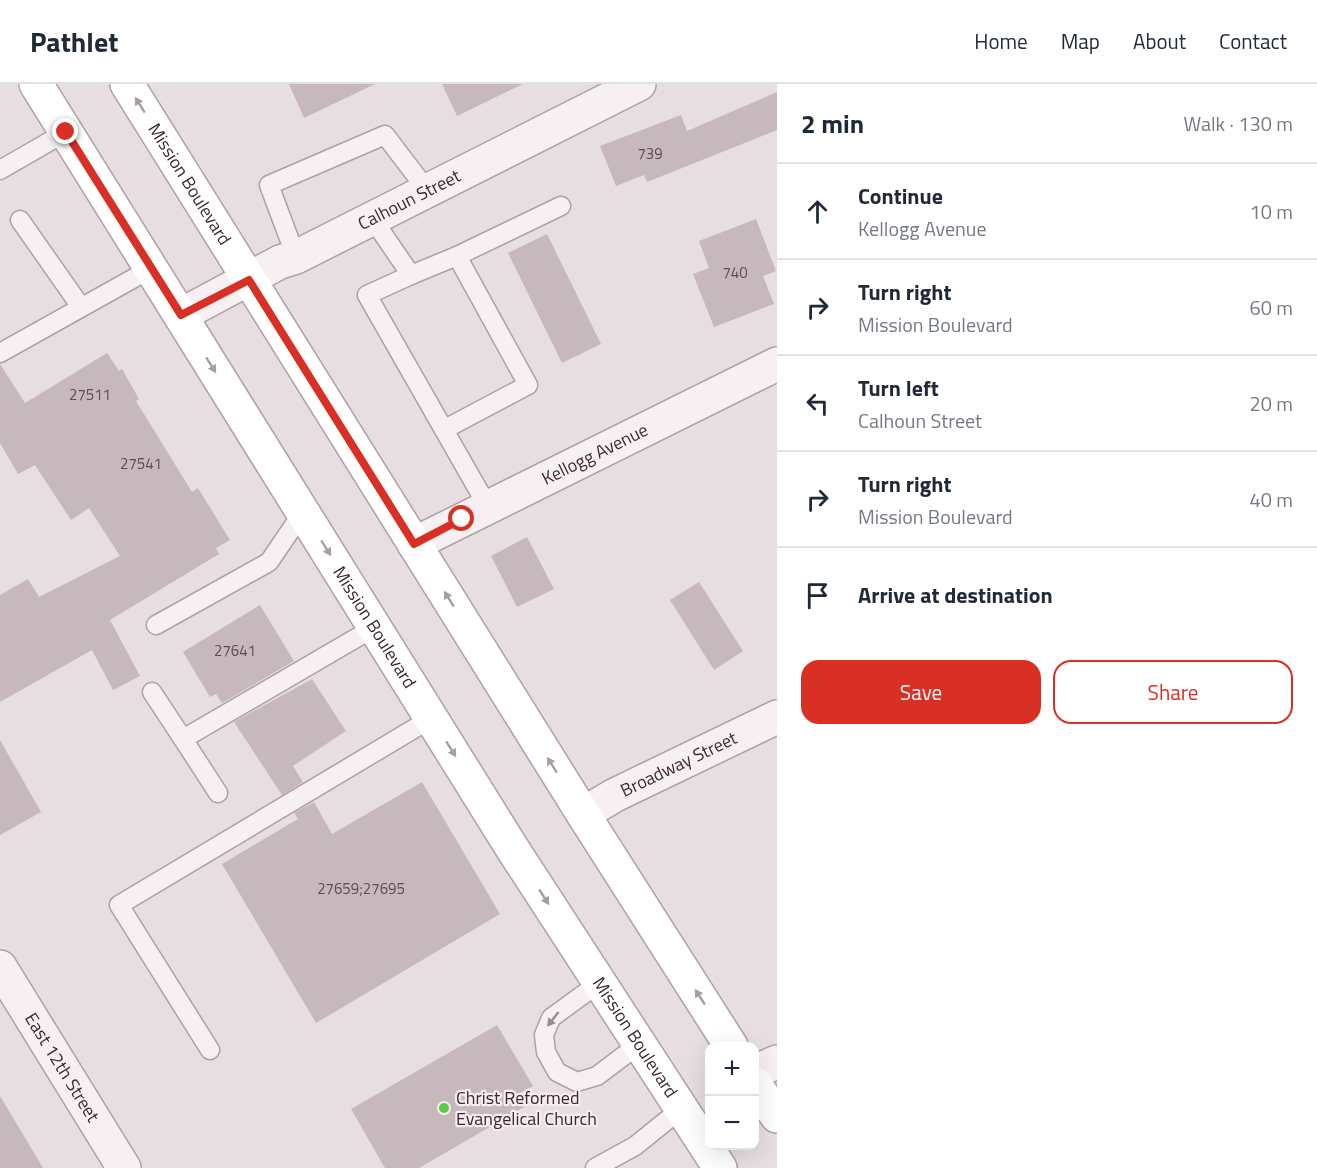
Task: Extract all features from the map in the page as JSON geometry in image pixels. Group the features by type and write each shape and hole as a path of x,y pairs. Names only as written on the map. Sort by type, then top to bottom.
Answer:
{"main road":[{"name":"Mission Boulevard","path":"36,84 638,1045 720,1168"},
{"name":"Mission Boulevard","path":"127,84 582,814 728,1042"},
{"path":"759,1090 777,1116"}],"street":[{"name":"Calhoun Street","path":"181,315 280,262 639,84"},
{"name":"Kellogg Avenue","path":"414,544 777,364"},
{"name":"Broadway Street","path":"582,814 615,795 777,717"},
{"name":"East 12th Street","path":"1,972 124,1168"},
{"path":"759,1070 777,1062"}],"lane":[{"path":"0,170 66,132"},
{"path":"296,256 268,185 385,135 427,190"},
{"path":"489,507 367,295 457,256 561,206"},
{"path":"372,218 411,275"},
{"path":"20,220 81,308"},
{"path":"445,429 528,385 457,256"},
{"path":"0,353 152,268"},
{"path":"156,625 268,562 303,512"},
{"path":"183,739 375,627"},
{"path":"152,692 218,793"},
{"path":"210,1050 119,905 432,718"},
{"path":"599,983 550,1018 544,1035 546,1053 557,1072 577,1082 597,1076 638,1045"},
{"path":"595,1168 635,1146 681,1109"}],"building":[{"path":"289,84 375,84 304,118"},
{"path":"442,84 523,84 457,116"},
{"path":"777,92 777,130 647,182 644,175 616,186 600,146 681,115 687,131"},
{"path":"756,219 776,271 763,276 774,304 714,327 693,274 709,268 699,241"},
{"path":"547,234 601,344 562,363 508,253"},
{"path":"107,353 119,371 122,369 139,399 136,401 192,492 198,488 230,540 216,548 219,554 110,620 140,676 113,690 92,650 0,702 0,595 28,579 39,597 120,556 89,508 71,520 35,465 18,474 0,443 0,364 25,403"},
{"path":"527,537 554,589 517,607 491,556"},
{"path":"699,582 743,651 714,670 670,600"},
{"path":"260,605 294,661 222,703 216,694 210,697 183,652"},
{"path":"312,679 346,731 293,766 303,782 282,795 234,722"},
{"path":"0,740 41,812 0,835"},
{"path":"422,782 500,914 316,1023 222,864 298,819 294,813 314,802 332,834"},
{"path":"497,1025 533,1086 517,1095 524,1107 419,1168 385,1168 351,1109"},
{"path":"0,1096 43,1168 0,1168"}],"place":[{"name":"Christ Reformed Evangelical Church","path":"444,1108"}],"route":[{"path":"66,132 181,315 249,280 414,544 462,519"}]}
